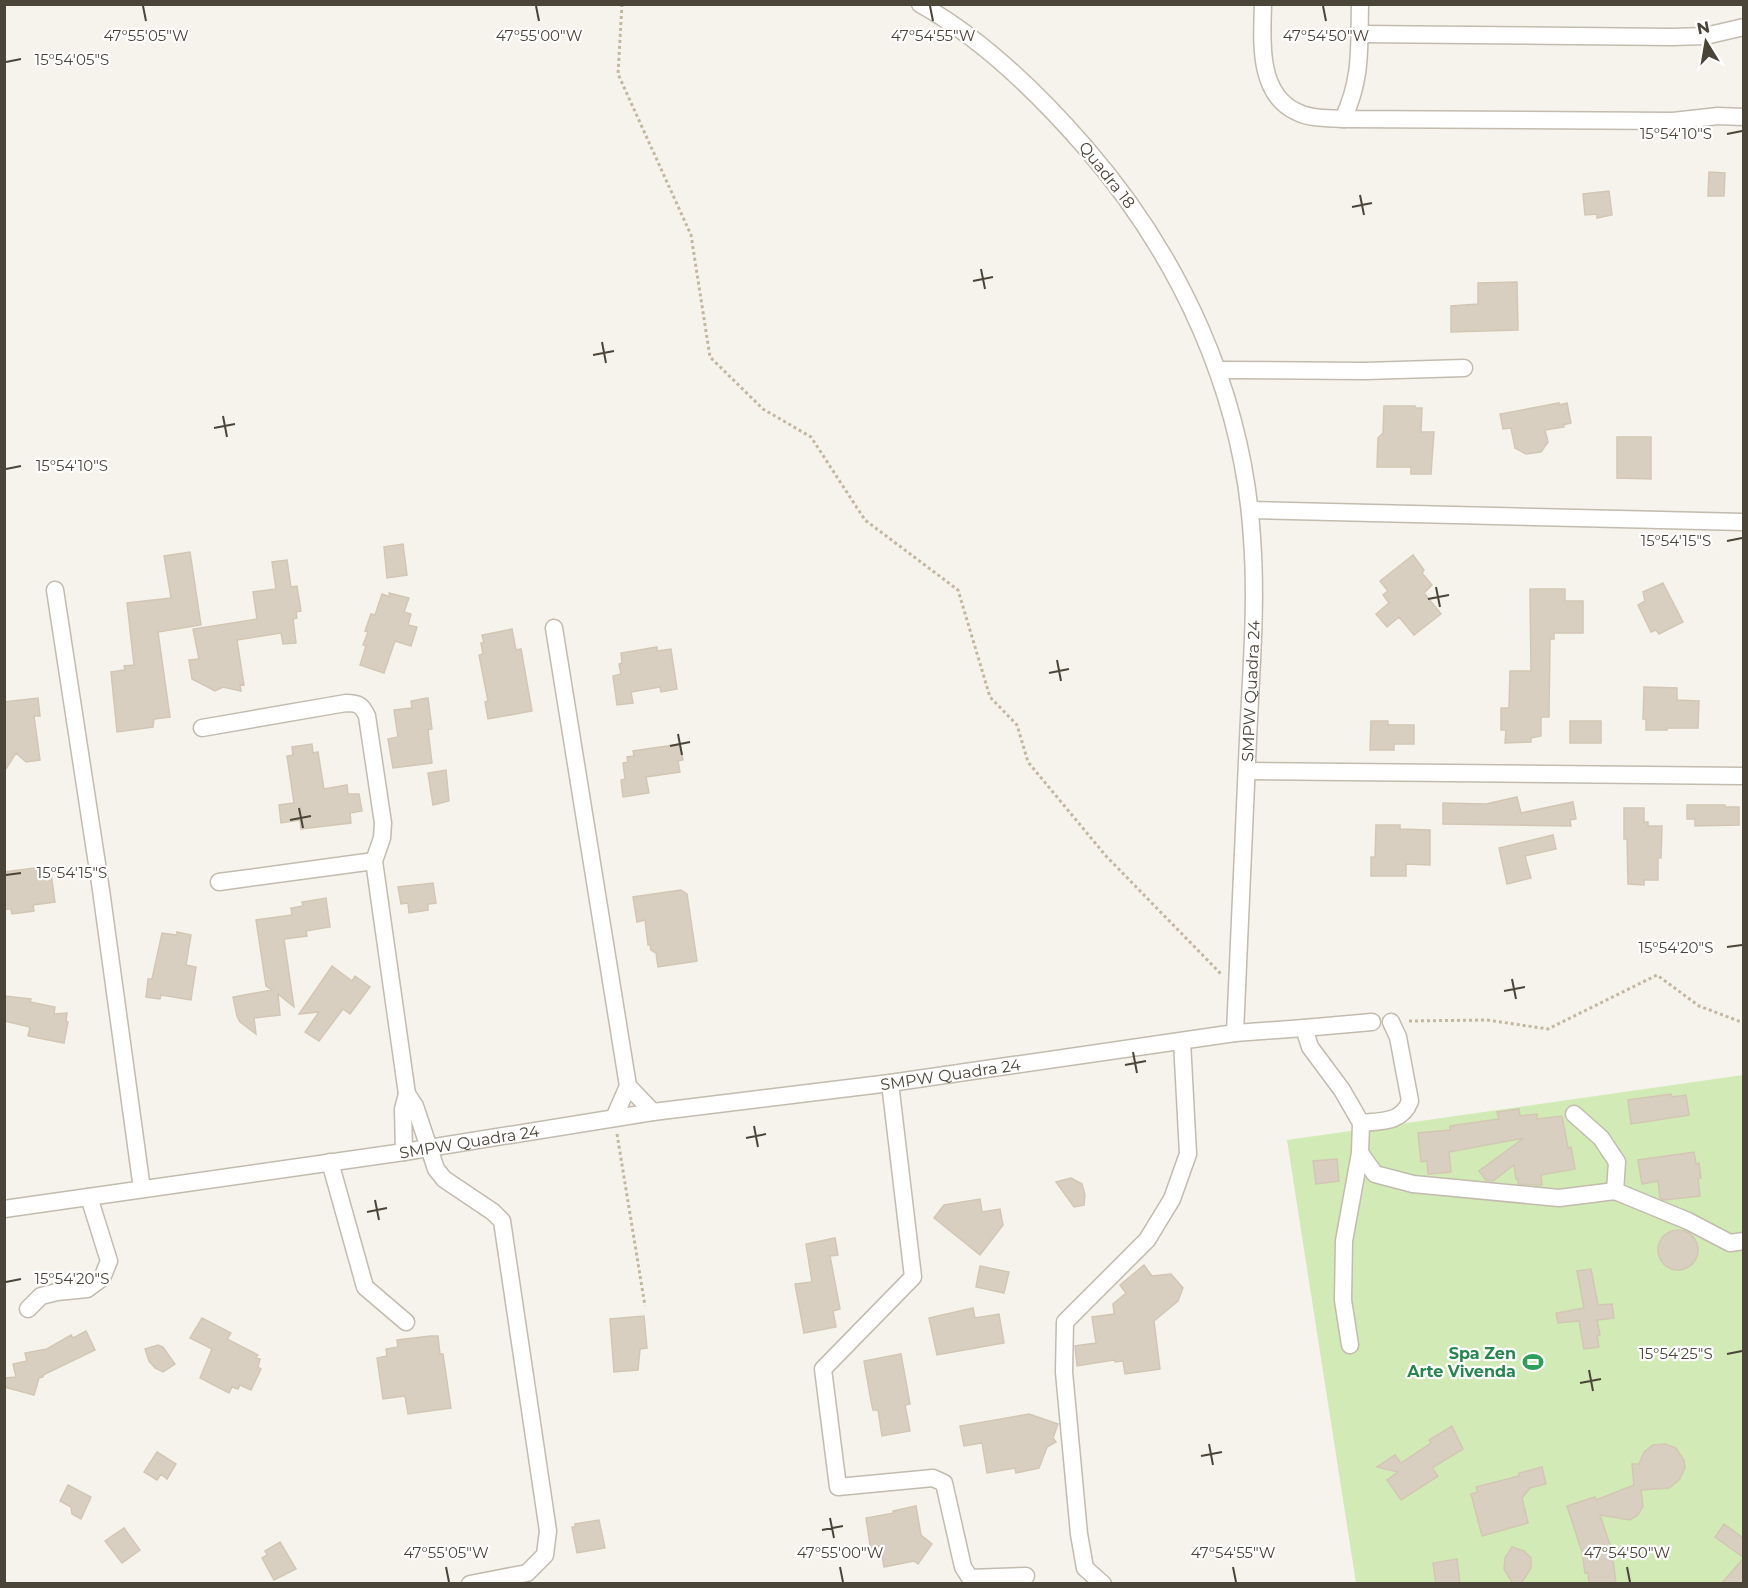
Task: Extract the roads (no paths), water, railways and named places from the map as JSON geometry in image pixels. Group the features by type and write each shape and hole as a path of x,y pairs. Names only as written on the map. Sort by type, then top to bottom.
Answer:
{"street":[{"name":"Quadra 18","path":"920,4 941,12 1035,93 1121,189 1170,266 1204,335 1218,370"},
{"path":"1263,4 1264,66 1277,96 1297,112 1312,117 1673,121 1718,116 1743,117"},
{"path":"1343,119 1356,88 1360,4"},
{"path":"1359,34 1672,37 1705,36 1731,32 1743,27"},
{"path":"1218,370 1365,371 1464,368"},
{"name":"SMPW Quadra 24","path":"4,1209 404,1152 653,1112 890,1083 1235,1033 1254,605 1250,510 1238,442 1218,370"},
{"path":"1250,510 1743,522"},
{"path":"55,590 102,890 142,1189"},
{"path":"554,628 628,1086 614,1118"},
{"path":"202,728 346,703 361,705 367,716 383,823 382,838 374,861 407,1094 403,1109 404,1152"},
{"path":"1246,771 1743,776"},
{"path":"219,882 374,861"},
{"path":"1235,1033 1372,1022"},
{"path":"1360,1123 1394,1119 1407,1111 1410,1101 1398,1036 1391,1022"},
{"path":"1304,1028 1310,1047 1342,1090 1360,1123 1360,1153 1344,1241 1343,1300 1350,1345"},
{"path":"1103,1584 1085,1568 1079,1534 1064,1372 1065,1322 1147,1240 1172,1199 1188,1154 1182,1041"},
{"path":"890,1083 913,1277 823,1369 838,1487 933,1478 944,1483 963,1568 970,1578 1026,1576"},
{"path":"628,1086 653,1112"},
{"path":"407,1094 415,1106 436,1169 444,1179 493,1212 502,1221 548,1531 545,1555 527,1574 470,1584"},
{"path":"1574,1114 1601,1138 1617,1162 1615,1191"},
{"path":"1360,1153 1375,1174 1413,1184 1559,1198 1615,1191 1688,1221 1730,1243 1743,1240"},
{"path":"330,1162 364,1287 406,1322"},
{"path":"28,1309 41,1296 87,1289 102,1278 109,1261 89,1197"}],"place":[{"name":"Spa Zen Arte Vivenda","path":"1533,1362"}]}
